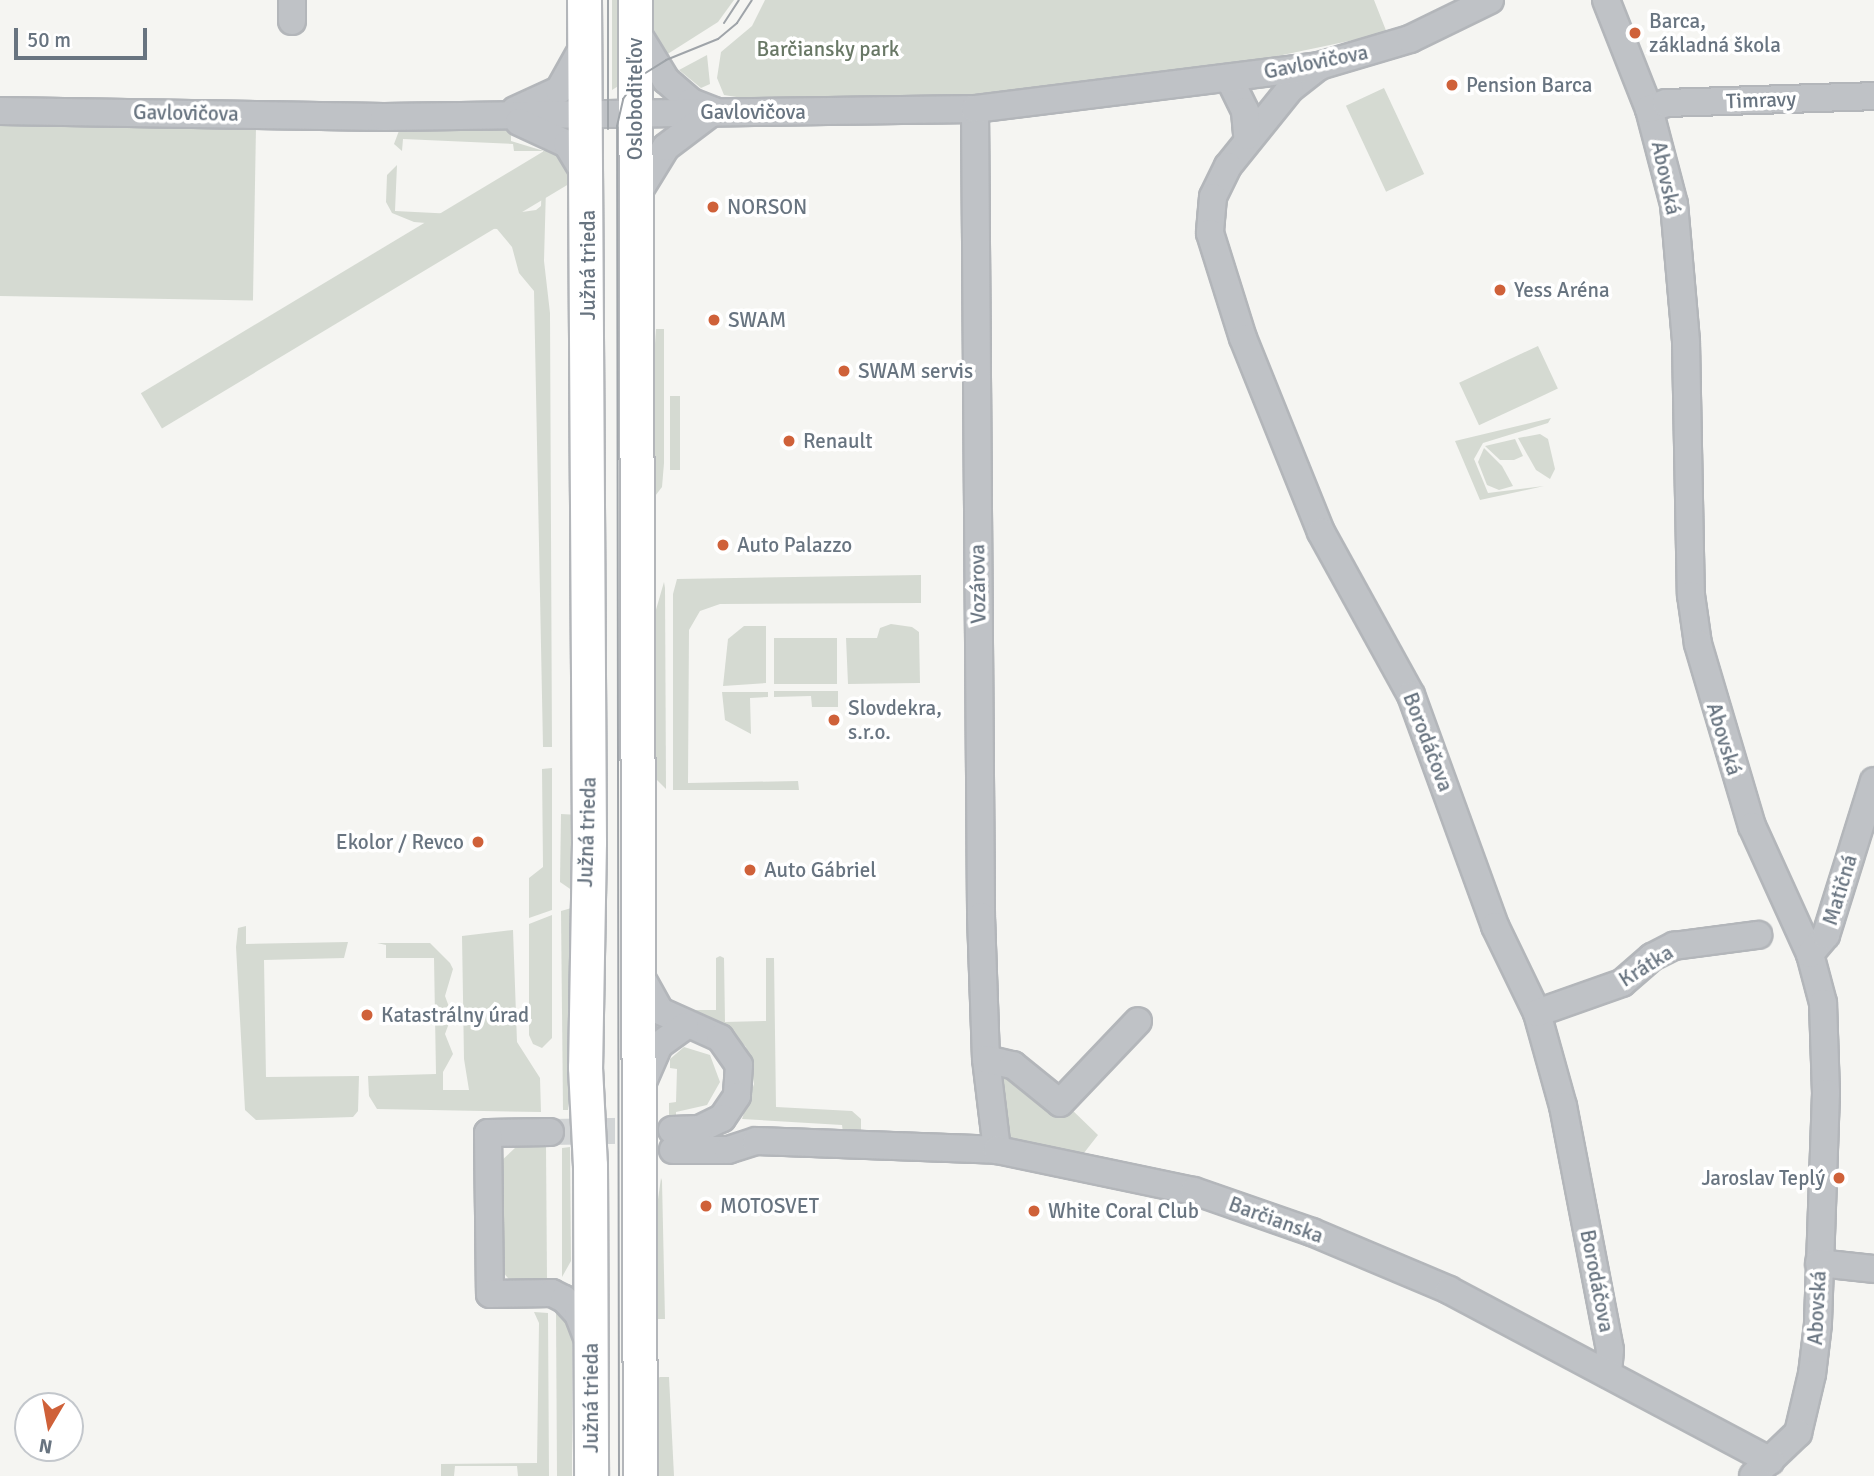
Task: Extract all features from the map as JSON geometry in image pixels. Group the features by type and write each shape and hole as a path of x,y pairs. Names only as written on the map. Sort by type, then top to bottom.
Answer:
{"main road":[{"path":"584,0 588,187"},
{"name":"Osloboditeľov","path":"635,15 635,197"},
{"name":"Južná trieda","path":"588,187 589,842 584,1067 590,1227 591,1476"},
{"path":"635,197 640,1476"}],"street":[{"name":"Gavlovičova","path":"0,111 497,116 975,109 1320,66 1409,39 1490,0"},
{"name":"Abovská","path":"1606,0 1649,109 1669,180 1676,227 1689,415 1691,595 1698,644 1752,827 1810,954 1823,1003 1826,1049 1818,1324 1798,1433 1761,1469"},
{"path":"635,15 666,80 691,102 714,111"},
{"path":"497,116 559,90 584,46"},
{"name":"Borodáčova","path":"1320,66 1290,89 1247,136 1228,166 1209,216 1220,273 1321,532 1411,695 1495,926 1537,1013 1563,1106 1610,1350 1608,1374"},
{"path":"1229,78 1244,111 1247,136"},
{"name":"Timravy","path":"1649,109 1666,103 1874,96"},
{"name":"Vozárova","path":"975,109 986,1059 997,1150"},
{"path":"635,197 666,147 714,111"},
{"path":"497,116 540,128 567,144 580,162 588,187"},
{"name":"Matičná","path":"1810,954 1826,935 1874,781"},
{"name":"Krátka","path":"1537,1013 1622,983 1652,957 1674,946 1758,935"},
{"path":"639,974 660,1011 685,1026 659,1045 639,1091"},
{"path":"986,1059 1013,1065 1060,1103 1138,1021"},
{"name":"Barčianska","path":"685,1026 704,1028 730,1047 739,1065 739,1089 715,1123 673,1140 728,1150 757,1141 997,1150 1137,1177 1250,1209 1448,1290 1608,1374 1761,1469"},
{"path":"550,1132 488,1133 490,1294 552,1293 578,1314 591,1349"},
{"path":"552,1293 575,1271 590,1227"},
{"path":"1819,1263 1874,1269"}],"green space":[{"path":"612,0 624,0 620,85 612,90"},
{"path":"652,0 734,0 718,22 666,55 653,28"},
{"name":"Barčiansky park","path":"765,0 1374,0 1387,33 1273,57 952,97 755,100 724,95 717,78 721,52 752,26"},
{"path":"707,55 710,84 701,88 679,70"},
{"path":"1384,88 1424,174 1386,192 1346,106"},
{"path":"0,124 256,128 253,300 0,296"},
{"path":"400,128 509,130 525,138 511,135 511,141 547,152 544,261 550,313 552,747 543,747 534,291 519,273 512,247 497,229 414,222 392,213 386,202 387,175 397,165 395,211 494,216 536,210 541,206 543,151 514,151 513,144 403,139 402,151 394,144"},
{"path":"554,145 575,180 162,428 141,393"},
{"path":"604,150 607,911 598,910 600,1102 606,1102 608,1476 603,1476 597,1102 601,153"},
{"path":"656,329 664,329 664,463 662,487 652,500 648,446"},
{"path":"1538,346 1558,389 1479,425 1459,383"},
{"path":"670,396 680,396 680,470 670,470"},
{"path":"1551,418 1548,423 1483,443 1474,459 1488,493 1544,486 1480,500 1455,441"},
{"path":"1540,434 1548,439 1555,469 1550,479 1536,470 1518,438"},
{"path":"1515,439 1523,456 1514,460 1500,460 1485,446"},
{"path":"1484,448 1502,466 1513,486 1499,490 1487,485 1478,462"},
{"path":"921,575 921,603 720,604 700,611 689,630 688,783 798,781 799,790 673,790 673,594 677,579"},
{"path":"664,582 666,789 655,778 648,738 651,627"},
{"path":"891,624 912,627 919,632 920,683 848,684 846,638 877,638 880,628"},
{"path":"744,626 766,626 766,683 723,686 728,639"},
{"path":"774,638 837,638 837,684 774,684"},
{"path":"774,691 838,691 838,707 812,707 811,696 774,697"},
{"path":"722,692 768,692 768,697 750,698 751,734 725,720"},
{"path":"552,768 552,910 529,918 529,878 543,867 542,769"},
{"path":"561,814 579,815 576,893 560,882"},
{"path":"575,907 575,1040 568,1110 563,1110 561,911"},
{"path":"552,915 552,1038 542,1048 533,1044 529,1035 529,924"},
{"path":"246,926 246,944 348,942 344,958 264,960 266,1077 359,1076 358,1111 353,1117 256,1120 245,1110 236,947 238,928"},
{"path":"513,930 517,1042 540,1078 541,1112 377,1109 369,1096 368,1076 436,1074 434,958 386,958 386,945 377,943 430,943 450,963 453,969 445,996 452,1015 445,1034 453,1054 443,1072 443,1090 469,1090 464,1059 462,936"},
{"path":"716,958 724,958 725,1022 766,1021 766,958 774,958 776,1107 852,1111 861,1119 861,1134 843,1133 842,1125 742,1119 754,1084 746,1047 728,1029 676,1010 716,1010"},
{"path":"684,1047 710,1055 720,1082 707,1105 676,1112 676,1123 669,1124 669,1103 676,1102 677,1069 670,1068 670,1059"},
{"path":"1016,1076 1059,1117 1069,1107 1098,1135 1080,1158 1014,1144 1007,1131 999,1077"},
{"path":"546,1146 547,1279 545,1284 512,1283 502,1271 499,1163 516,1147"},
{"path":"570,1147 571,1261 562,1277 562,1148"},
{"path":"661,1178 665,1319 657,1319 650,1256"},
{"path":"556,1311 567,1320 572,1332 572,1476 557,1476"},
{"path":"534,1312 548,1313 549,1476 518,1476 517,1466 455,1466 454,1476 441,1476 441,1464 537,1463 539,1323"},
{"path":"669,1377 674,1476 650,1476 656,1379"}],"tunnel":[{"path":"550,1132 672,1130"}],"tram line":[{"path":"608,0 608,129"},
{"path":"724,23 739,0"},
{"path":"619,1476 617,126 623,99 639,77 666,60 718,39 737,23 752,0"}],"place":[{"name":"Barca, základná škola","path":"1635,33"},
{"name":"Pension Barca","path":"1452,85"},
{"name":"NORSON","path":"713,207"},
{"name":"Yess Aréna","path":"1500,290"},
{"name":"SWAM","path":"714,320"},
{"name":"SWAM servis","path":"844,371"},
{"name":"Renault","path":"789,441"},
{"name":"Auto Palazzo","path":"723,545"},
{"name":"Slovdekra, s.r.o.","path":"834,720"},
{"name":"Ekolor / Revco","path":"478,842"},
{"name":"Auto Gábriel","path":"750,870"},
{"name":"Katastrálny úrad","path":"367,1015"},
{"name":"Jaroslav Teplý","path":"1839,1178"},
{"name":"MOTOSVET","path":"706,1206"},
{"name":"White Coral Club","path":"1034,1211"}]}
